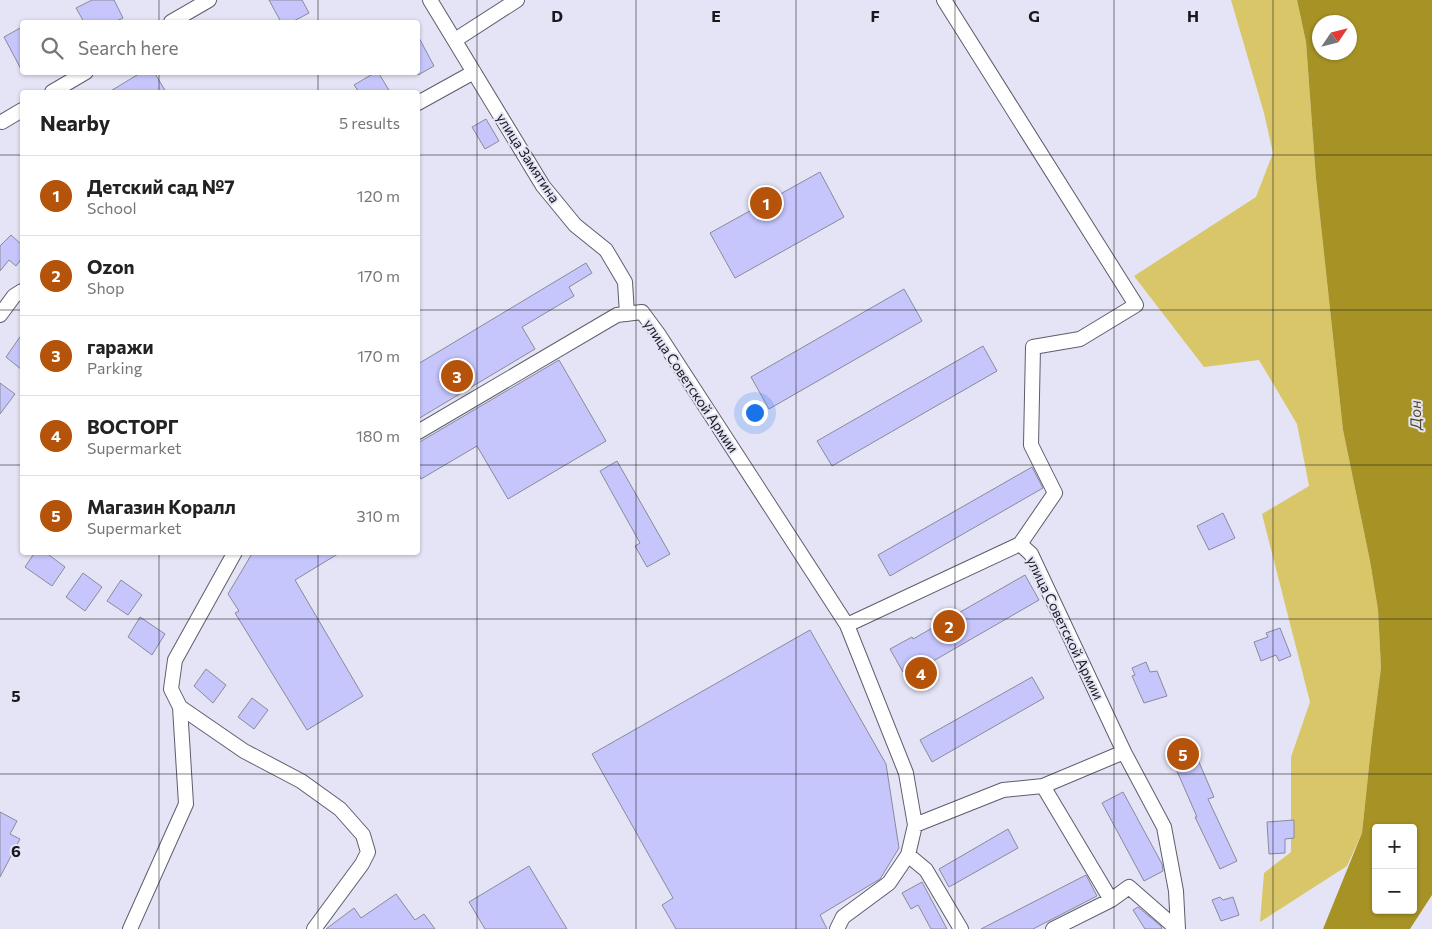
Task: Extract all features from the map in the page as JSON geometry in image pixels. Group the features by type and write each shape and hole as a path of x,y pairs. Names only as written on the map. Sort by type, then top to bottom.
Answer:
{"street":[{"path":"174,20 209,0"},
{"name":"улица Замятина","path":"430,0 543,186 575,225 606,250 625,282 627,314"},
{"path":"454,40 517,0"},
{"path":"944,0 1136,305 1080,339 1033,347 1031,445 1055,493 1020,544"},
{"path":"420,102 474,72"},
{"path":"55,90 81,75"},
{"path":"2,122 20,111"},
{"path":"0,315 14,296 20,292"},
{"name":"улица Советской Армии","path":"420,431 617,315 642,312 659,335 847,625 906,773 915,825 908,855"},
{"name":"улица Советской Армии","path":"847,625 1020,544 1031,554 1124,752 1164,827 1176,891 1178,929"},
{"path":"130,929 186,804 180,707 171,690 175,660 233,555"},
{"path":"180,707 244,751 301,781 340,809 362,835 368,852 362,864 314,929"},
{"path":"915,825 1003,790 1043,786 1124,752"},
{"path":"1043,786 1111,900"},
{"path":"837,929 843,917 889,883 908,855 926,870 961,929"},
{"name":"улица Советской Армии","path":"1053,929 1111,900 1129,887 1178,929"}],"shaded area":[{"path":"1231,0 1297,0 1306,42 1316,179 1343,430 1378,610 1381,668 1362,833 1347,866 1260,922 1264,873 1291,852 1291,757 1310,702 1262,514 1309,486 1297,424 1259,360 1204,367 1134,276 1256,197 1273,153 1264,113"}],"water":[{"name":"Дон","path":"1297,0 1432,0 1432,895 1410,929 1323,929 1362,833 1381,668 1378,610 1343,430 1316,179 1306,42"}],"building":[{"path":"92,0 114,0 123,18 118,20 83,20 76,8"},
{"path":"269,0 302,0 309,13 296,20 280,20"},
{"path":"20,28 20,67 4,37"},
{"path":"420,40 434,66 420,74"},
{"path":"137,75 156,75 165,90 112,90"},
{"path":"371,75 380,75 389,90 358,90 354,85"},
{"path":"486,119 499,141 485,149 472,127"},
{"path":"820,172 844,217 735,278 710,233"},
{"path":"11,235 20,243 20,261 16,266 9,260 0,271 0,246"},
{"path":"586,263 592,273 569,287 574,296 522,327 535,349 420,418 420,363"},
{"path":"904,289 922,321 769,409 751,377"},
{"path":"20,337 20,368 6,357"},
{"path":"983,346 997,371 832,466 817,441"},
{"path":"559,360 606,441 508,499 477,446 421,479 420,442"},
{"path":"0,383 15,394 0,414"},
{"path":"617,461 670,554 647,567 635,546 640,543 600,471"},
{"path":"1032,467 1043,488 890,576 878,555"},
{"path":"1223,513 1235,538 1209,550 1197,526"},
{"path":"33,555 49,555 65,567 52,586 25,567"},
{"path":"251,555 336,555 295,580 363,696 307,730 235,613 239,611 228,594"},
{"path":"83,573 102,587 85,611 66,597"},
{"path":"1025,575 1039,600 928,664 935,677 916,687 906,670 903,672 890,649 912,637 913,639"},
{"path":"121,580 142,595 128,615 107,601"},
{"path":"140,617 165,634 152,655 128,637"},
{"path":"1280,628 1291,656 1279,661 1276,655 1261,661 1254,642 1268,637 1266,633"},
{"path":"810,630 886,764 899,848 880,879 820,915 827,929 676,929 662,905 673,898 592,754"},
{"path":"1146,662 1150,672 1157,671 1167,696 1144,703 1132,676 1135,675 1132,668"},
{"path":"206,669 226,685 213,703 194,686"},
{"path":"1032,677 1044,698 932,762 920,740"},
{"path":"252,698 268,710 254,729 238,717"},
{"path":"1189,739 1214,797 1208,799 1237,861 1220,869 1195,817 1197,817 1167,748"},
{"path":"1123,792 1162,864 1163,871 1144,881 1102,803"},
{"path":"0,812 17,821 10,834 20,839 0,877"},
{"path":"1294,820 1294,838 1285,839 1285,853 1269,854 1267,822"},
{"path":"1008,829 1018,848 949,887 939,869"},
{"path":"529,866 567,929 485,929 469,902"},
{"path":"1086,875 1097,896 1033,929 981,929"},
{"path":"922,882 947,929 931,929 918,905 911,909 902,893"},
{"path":"396,894 415,920 424,914 435,929 326,929 354,908 361,918"},
{"path":"1220,897 1223,900 1233,897 1239,915 1221,921 1212,900"},
{"path":"1138,907 1161,926 1162,929 1145,929 1133,910"}],"place":[{"name":"Детский сад №7","path":"766,203"},
{"name":"гаражи","path":"457,376"},
{"name":"Ozon","path":"949,626"},
{"name":"ВОСТОРГ","path":"921,673"},
{"name":"Магазин Коралл","path":"1183,754"}]}
